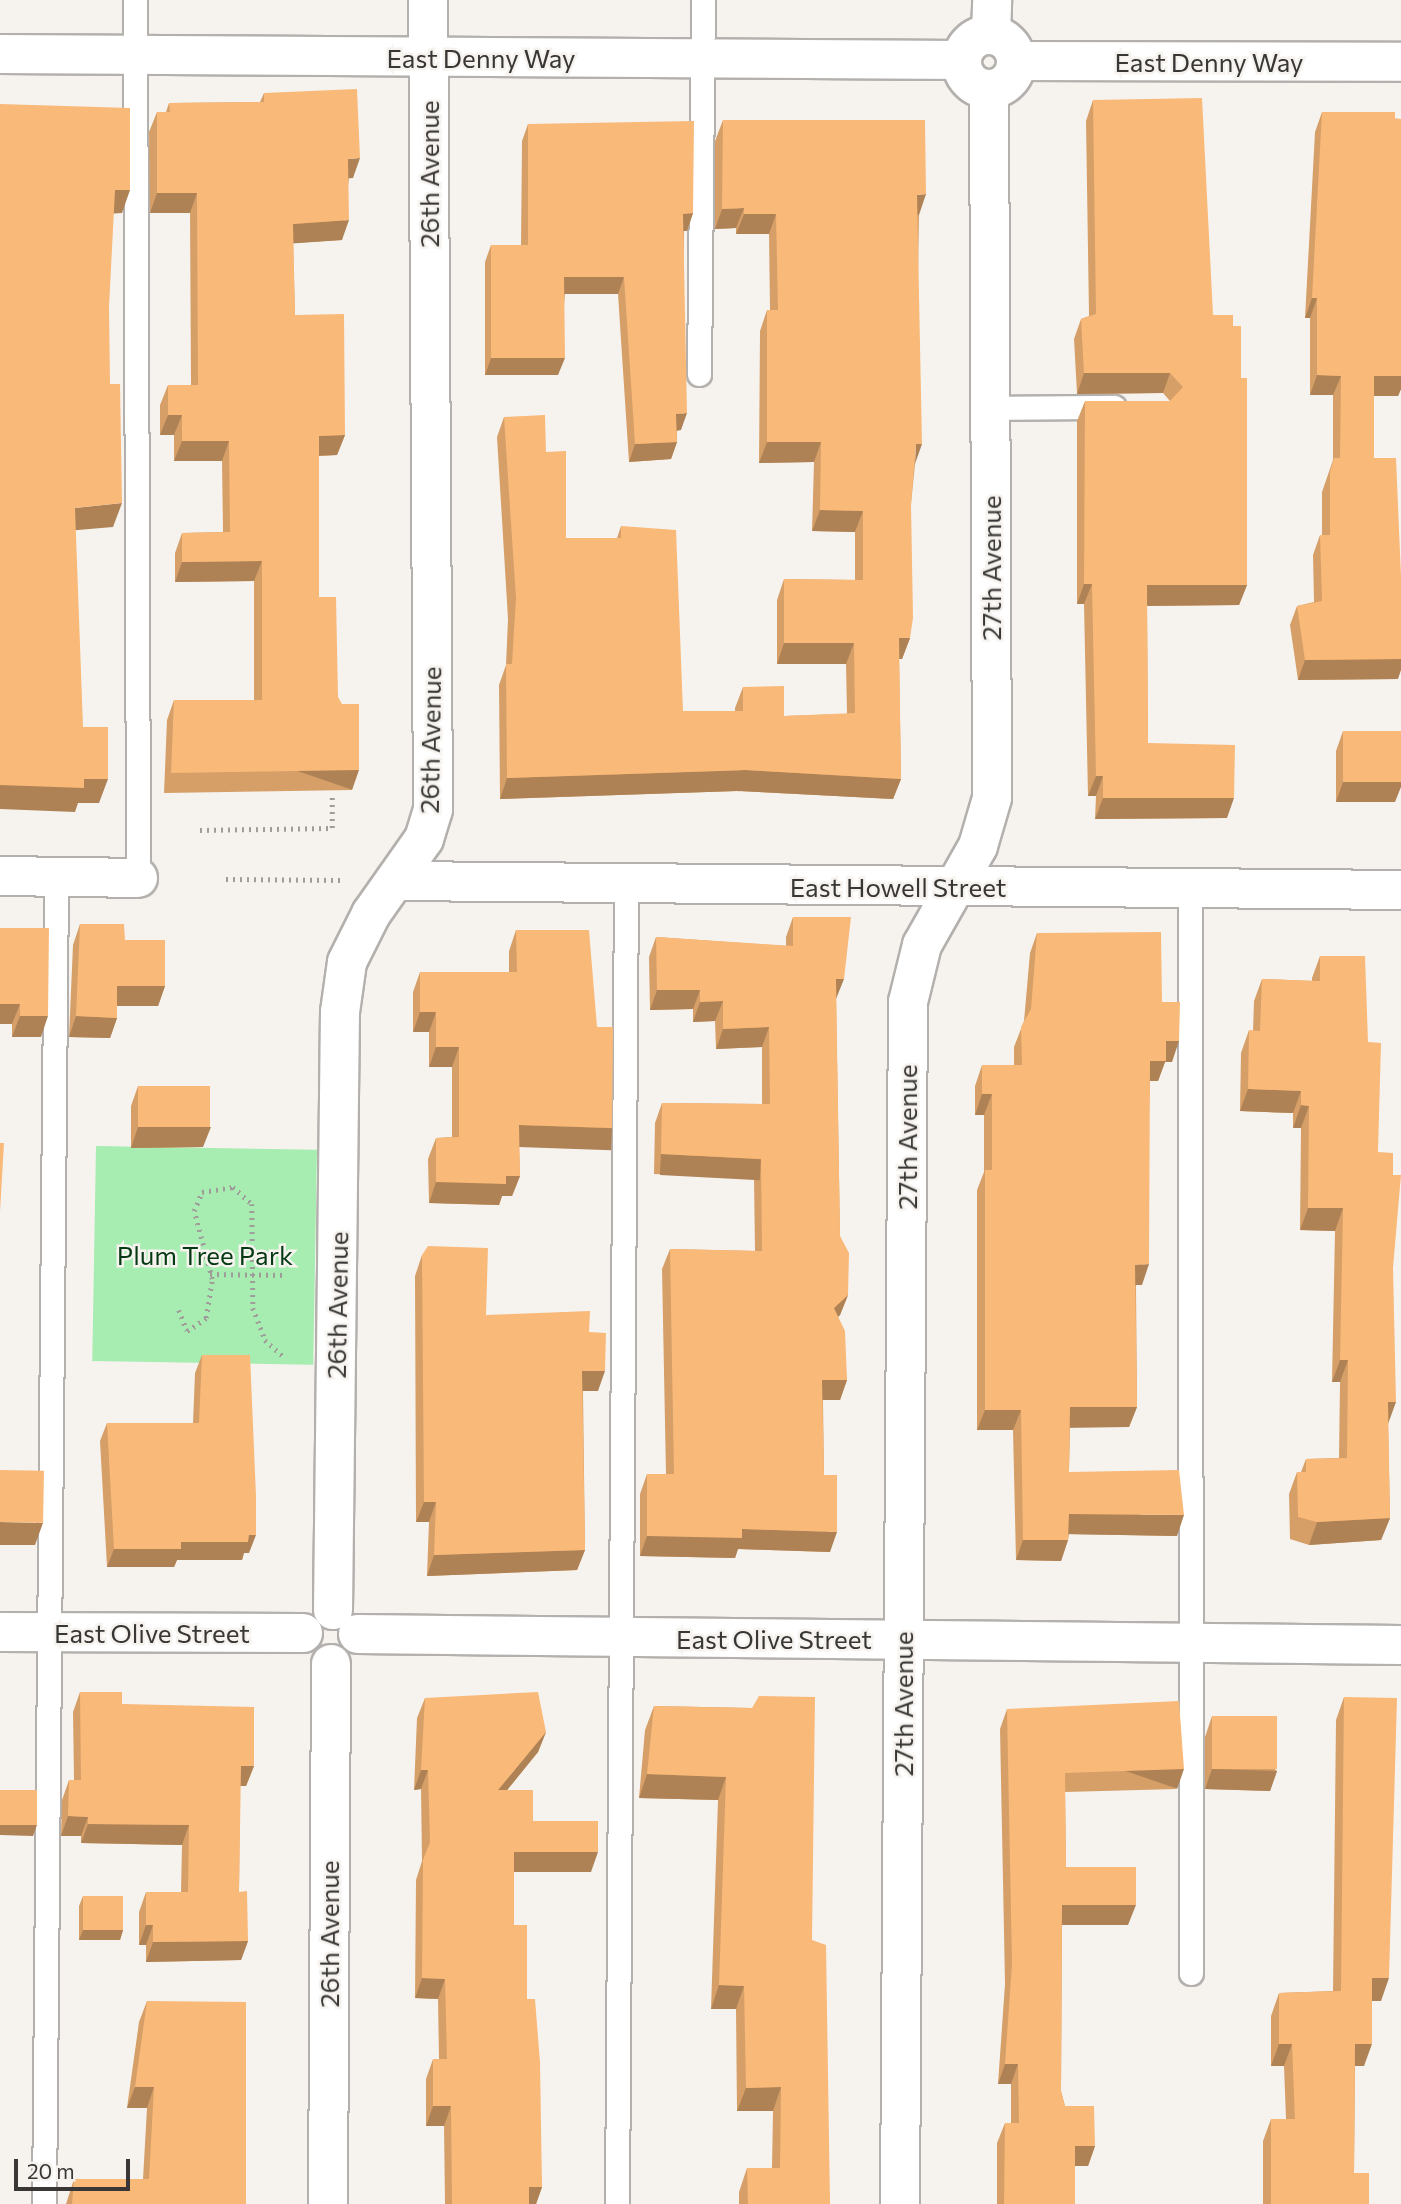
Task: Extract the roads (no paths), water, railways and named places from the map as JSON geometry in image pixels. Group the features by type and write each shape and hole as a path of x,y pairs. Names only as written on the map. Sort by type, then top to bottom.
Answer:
{"street":[{"name":"26th Avenue","path":"345,1622 340,1012 347,962 395,881 424,839 433,810 428,0"},
{"name":"East Denny Way","path":"1000,32 1401,62"},
{"path":"1000,32 1008,82 989,89 969,80 962,60 971,41 1000,32"},
{"name":"East Denny Way","path":"0,54 962,60"},
{"name":"27th Avenue","path":"900,2204 908,1002 922,945 956,887 992,798 989,89"},
{"path":"0,876 138,878"},
{"name":"East Howell Street","path":"395,881 626,886 1401,890"},
{"path":"313,1616 345,1622 350,1656 331,1664 310,1656 303,1633 313,1616"},
{"name":"East Olive Street","path":"345,1622 620,1638 1401,1645"},
{"name":"East Olive Street","path":"0,1632 303,1633"},
{"name":"26th Avenue","path":"328,2204 331,1664"}],"lane":[{"path":"135,0 138,878"},
{"path":"699,374 703,0"},
{"path":"991,408 1134,407"},
{"path":"44,2204 56,877"},
{"path":"617,2204 626,886"},
{"path":"1190,888 1188,1643 1191,1973"}],"park label":[{"name":"Plum Tree Park","path":"205,1255"}]}
